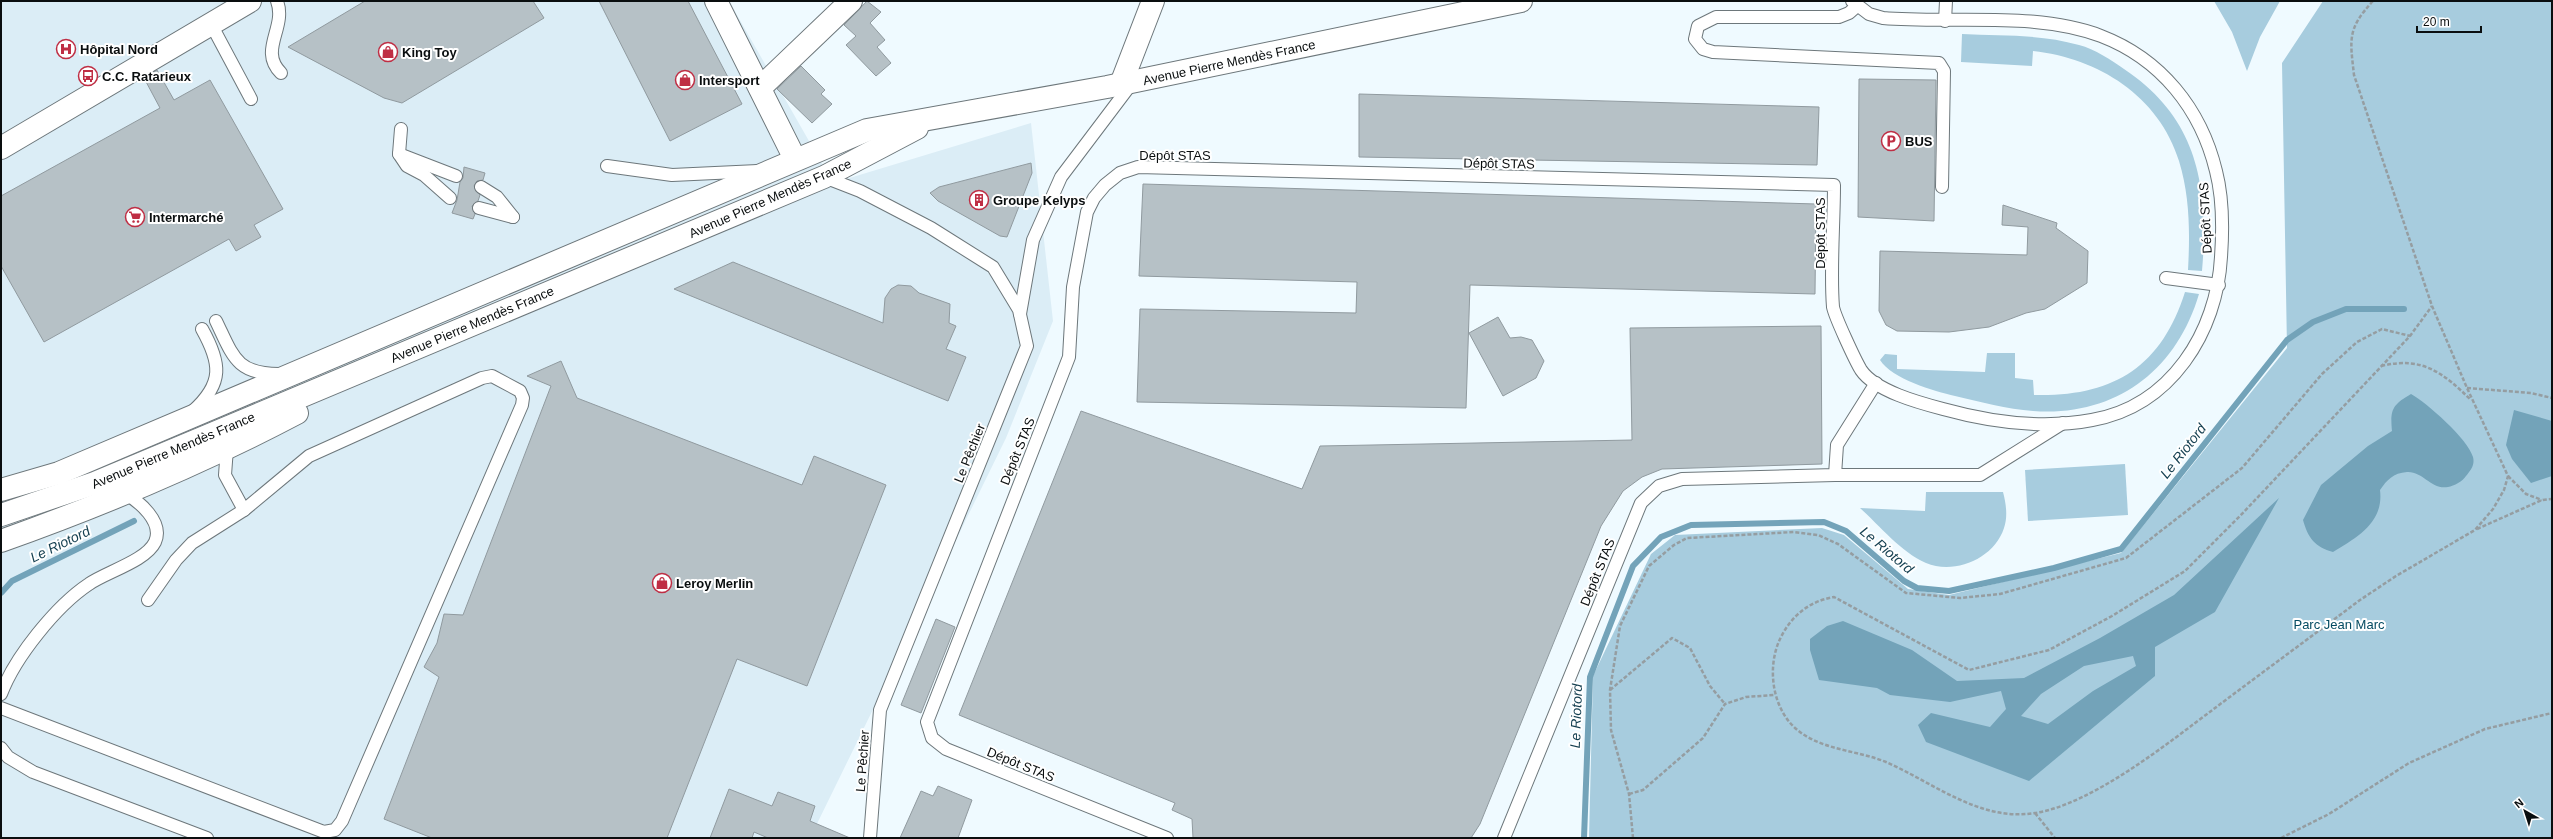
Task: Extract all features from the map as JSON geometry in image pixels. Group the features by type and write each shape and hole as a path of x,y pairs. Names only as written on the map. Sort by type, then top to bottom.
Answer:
{"main road":[{"path":"1,148 250,1"},
{"path":"716,1 795,159"},
{"path":"760,88 850,1"},
{"path":"1127,83 1153,1"},
{"name":"Avenue Pierre Mendès France","path":"1,490 59,473 795,159 867,130 1127,83 1521,1"},
{"name":"Avenue Pierre Mendès France","path":"1,514 75,490 824,177 936,118"},
{"path":"1,542 124,493 227,448 317,402 462,338 516,306"}],"lane":[{"path":"277,1 281,12 271,49 272,64 281,73"},
{"path":"1945,21 1946,1"},
{"path":"1854,3 1850,13 1839,17 1716,17 1698,26 1695,39 1703,49 1713,52 1939,63 1944,71 1942,187"},
{"name":"Dépôt STAS","path":"1167,838 946,749 932,738 927,722 1069,357 1073,287 1087,212 1094,198 1120,173 1138,167 1834,185 1833,310 1860,370 1876,384 1926,405 1961,414 2016,422 2063,423 2093,420 2118,413 2159,389 2174,376 2198,345 2211,313 2219,286 2222,222 2214,163 2198,120 2178,90 2167,78 2120,45 2083,30 2051,24 1883,18 1869,14 1854,3"},
{"path":"211,24 251,99"},
{"path":"1020,314 1033,240 1061,177 1127,83"},
{"path":"401,129 399,154 407,166 424,175 450,198"},
{"path":"399,154 456,176"},
{"path":"607,166 672,175 767,171"},
{"name":"Le Pêchier","path":"824,177 860,190 931,228 993,267 1020,314 1027,346 880,710 870,838"},
{"path":"479,208 513,217 497,197 481,187"},
{"path":"2166,278 2219,286"},
{"path":"216,321 240,364 260,374 291,374"},
{"path":"182,420 213,390 217,370 213,348 202,329"},
{"path":"1,708 324,832 335,830 342,821 522,405 523,398 520,391 492,376 482,378 309,456 244,510 192,543 176,560 148,600"},
{"path":"1835,475 1837,445 1876,384"},
{"name":"Dépôt STAS","path":"1504,838 1636,513 1648,495 1664,483 1682,479 1835,475 1980,475 2063,423"},
{"path":"227,448 225,475 244,510"},
{"path":"1,694 7,679 28,645 73,596 89,584 147,553 155,542 156,529 150,515 138,501 124,493 110,489 75,490"},
{"path":"1,748 8,757 33,772 207,838"}],"path":[{"path":"2373,1 2359,17 2350,38 2354,75 2432,306 2473,402 2508,476 2526,494 2542,500"},
{"path":"2432,306 2410,336 2240,516 2185,571 2112,616 2049,650 1969,670 1834,597 1820,599 1789,622 1774,650 1774,695 1780,710 1795,728 1813,739 1885,762 1947,794 1980,808 2007,814 2035,813 2063,805 2144,760 2360,600 2396,576 2475,530 2542,500 2552,499"},
{"path":"1633,838 1629,794 1611,730 1610,690 1620,626 1649,566 1674,545 1687,538 1794,532 1818,535 1838,544 1906,593 1960,598 2000,594 2081,571 2126,558 2242,468 2322,374 2357,342 2382,329 2410,336"},
{"path":"2380,367 2400,362 2417,363 2432,368 2452,381 2473,402"},
{"path":"2467,388 2531,393 2552,398"},
{"path":"2475,530 2493,509 2504,490 2508,476"},
{"path":"1610,690 1672,638 1690,648 1710,686 1725,704"},
{"path":"1629,794 1643,790 1703,738 1725,704 1746,697 1774,695"},
{"path":"2281,838 2329,814 2409,764 2485,728 2552,713"},
{"path":"2035,813 2054,838"}],"shaded area":[{"path":"1,1 729,1 833,183 1031,123 1053,321 1006,438 810,838 1,838"},
{"path":"2411,394 2427,405 2446,422 2470,449 2473,457 2473,465 2471,469 2465,478 2453,486 2448,487 2437,486 2413,472 2394,475 2380,490 2378,511 2373,520 2360,534 2333,552 2321,547 2310,537 2303,520 2321,485 2368,446 2392,431 2391,418 2396,405"},
{"path":"2514,410 2552,421 2552,476 2531,483 2512,459 2506,445"},
{"path":"2279,498 2215,612 2155,647 2155,676 2029,781 1926,742 1918,725 1931,713 1990,727 2006,709 2001,691 1950,702 1890,695 1877,688 1819,680 1810,650 1810,639 1827,626 1843,621 1912,650 1957,681 2024,678 2100,638 2174,595","holes":["2133,656 2136,666 2093,691 2048,724 2021,716 2041,694 2084,666"]}],"green space":[{"path":"2214,1 2280,1 2260,37 2247,71 2232,32"},
{"name":"Parc Jean Marc","path":"2323,1 2552,1 2552,838 1589,838 1593,676 1651,554 1675,535 1822,528 1844,535 1908,589 1949,595 2121,553 2287,348 2282,63"},
{"path":"1962,34 2036,37 2065,41 2079,45 2097,52 2124,69 2149,89 2169,110 2183,133 2194,158 2200,184 2203,211 2204,241 2202,271 2188,270 2189,242 2187,202 2183,175 2179,161 2170,138 2157,117 2141,99 2123,84 2102,72 2080,62 2057,55 2033,51 2032,66 1961,62"},
{"path":"2185,292 2199,294 2189,322 2175,346 2158,367 2138,384 2115,397 2090,406 2062,411 2033,411 2013,409 1984,403 1946,394 1914,383 1894,373 1880,360 1885,354 1897,355 1897,369 1985,372 1987,353 2015,353 2015,378 2033,380 2034,395 2062,394 2087,390 2110,383 2130,373 2147,359 2162,340 2175,318"},
{"path":"2125,464 2128,515 2028,521 2025,470"},
{"path":"1926,492 2003,492 2006,505 2006,519 1999,539 1992,548 1972,562 1949,567 1937,566 1926,563 1899,546 1860,508 1925,511"}],"building":[{"path":"365,1 533,1 544,18 402,103 384,98 288,47"},
{"name":"Intersport","path":"599,1 688,1 742,104 670,141"},
{"path":"867,1 881,12 870,23 885,40 877,47 891,63 876,76 846,45 856,36 844,25"},
{"path":"801,66 825,90 821,94 832,104 812,123 777,89"},
{"name":"Intermarché","path":"157,70 174,100 210,80 283,209 254,225 261,237 236,251 229,239 44,342 1,266 1,196 160,108 144,78"},
{"path":"1859,79 1936,80 1934,221 1858,217"},
{"path":"1359,94 1819,107 1817,165 1359,157"},
{"name":"Groupe Kelyps","path":"1031,163 1032,173 1007,237 1000,236 938,201 930,193 939,187"},
{"path":"464,167 485,173 483,180 477,181 474,186 480,195 478,201 472,206 475,214 473,219 452,213 457,200 460,182 463,178"},
{"path":"1143,184 1816,204 1815,294 1470,285 1466,408 1137,402 1140,309 1356,313 1357,282 1139,276"},
{"path":"2003,205 2057,223 2056,228 2088,251 2087,283 2045,309 2026,313 1989,327 1949,332 1897,331 1886,325 1879,311 1880,251 2027,255 2028,227 2002,225"},
{"path":"733,262 883,323 885,298 891,289 898,285 911,286 919,293 950,304 949,323 956,326 946,349 966,357 948,401 674,289"},
{"path":"1498,317 1510,338 1521,337 1532,340 1544,361 1536,378 1503,396 1469,333"},
{"path":"1821,326 1822,464 1662,469 1642,477 1623,491 1601,526 1480,824 1471,838 1193,838 1192,819 1172,810 1175,803 959,715 1081,411 1302,489 1320,446 1632,440 1630,328"},
{"name":"Leroy Merlin","path":"561,361 577,398 802,485 814,456 886,485 807,686 737,659 667,838 432,838 384,819 439,677 424,667 437,643 444,614 463,615 551,386 527,376"},
{"path":"936,619 955,627 921,713 901,705"},
{"path":"938,786 972,800 958,838 900,838 921,791 933,796"},
{"path":"729,789 772,806 778,792 815,806 810,821 850,838 768,838 754,832 752,838 710,838"}],"waterway":[{"name":"Le Riotord","path":"1584,838 1590,677 1633,566 1661,537 1691,525 1824,522 1846,531 1904,581 1917,588 1949,591 2054,568 2121,549 2287,340 2313,322 2346,309 2404,309"},
{"name":"Le Riotord","path":"1,593 12,581 134,521"}],"place":[{"name":"Hôpital Nord","path":"66,49"},
{"name":"King Toy","path":"388,52"},
{"name":"C.C. Ratarieux","path":"88,76"},
{"name":"Intersport","path":"685,80"},
{"name":"BUS","path":"1891,141"},
{"name":"Groupe Kelyps","path":"979,200"},
{"name":"Intermarché","path":"135,217"},
{"name":"Leroy Merlin","path":"662,583"}]}
